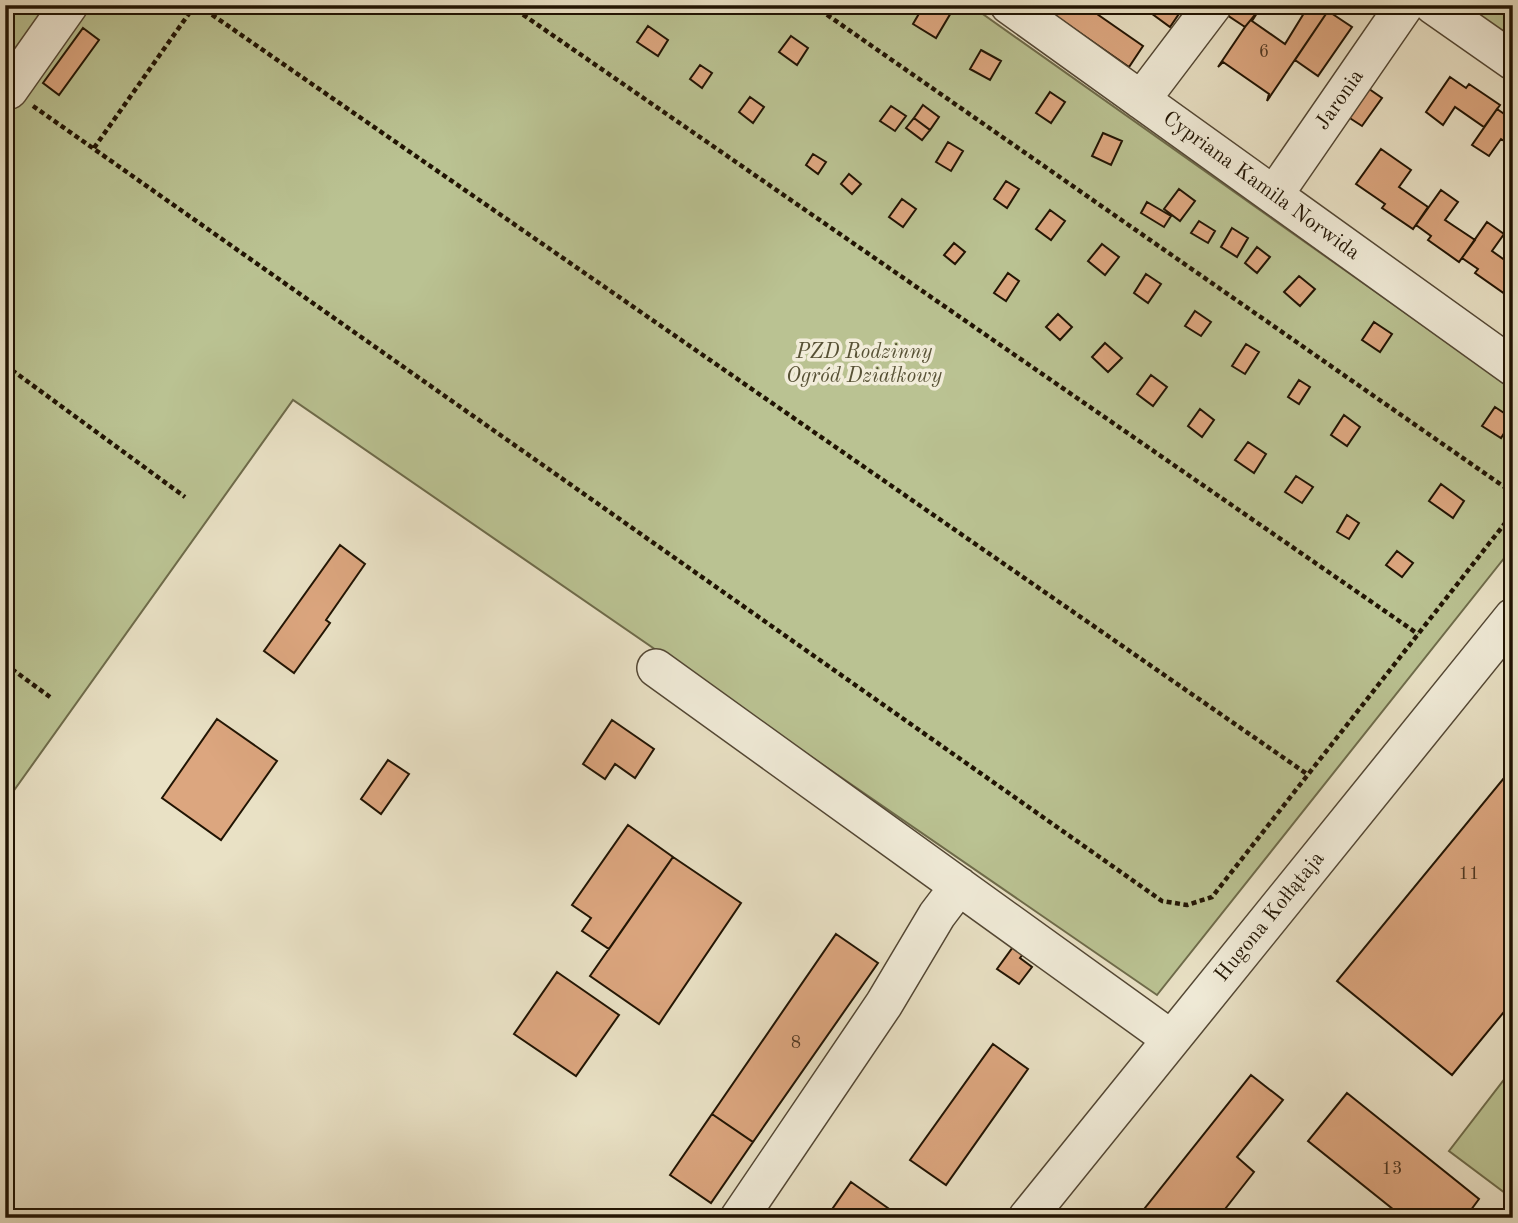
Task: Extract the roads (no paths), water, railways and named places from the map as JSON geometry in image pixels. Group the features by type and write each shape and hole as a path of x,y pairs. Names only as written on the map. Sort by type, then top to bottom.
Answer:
{"street":[{"path":"9,90 69,5"},
{"name":"Cypriana Kamila Norwida","path":"1009,5 1513,367"},
{"path":"1141,100 1213,5"},
{"name":"Jaronia","path":"1274,195 1405,5"},
{"path":"1433,5 1513,61"},
{"name":"Hugona Kołłątaja","path":"1027,1218 1513,617"},
{"path":"656,668 1171,1040"},
{"path":"740,1218 884,1004 937,915 959,886"}],"park label":[{"name":"PZD Rodzinny Ogród Działkowy","path":"864,364"}]}
